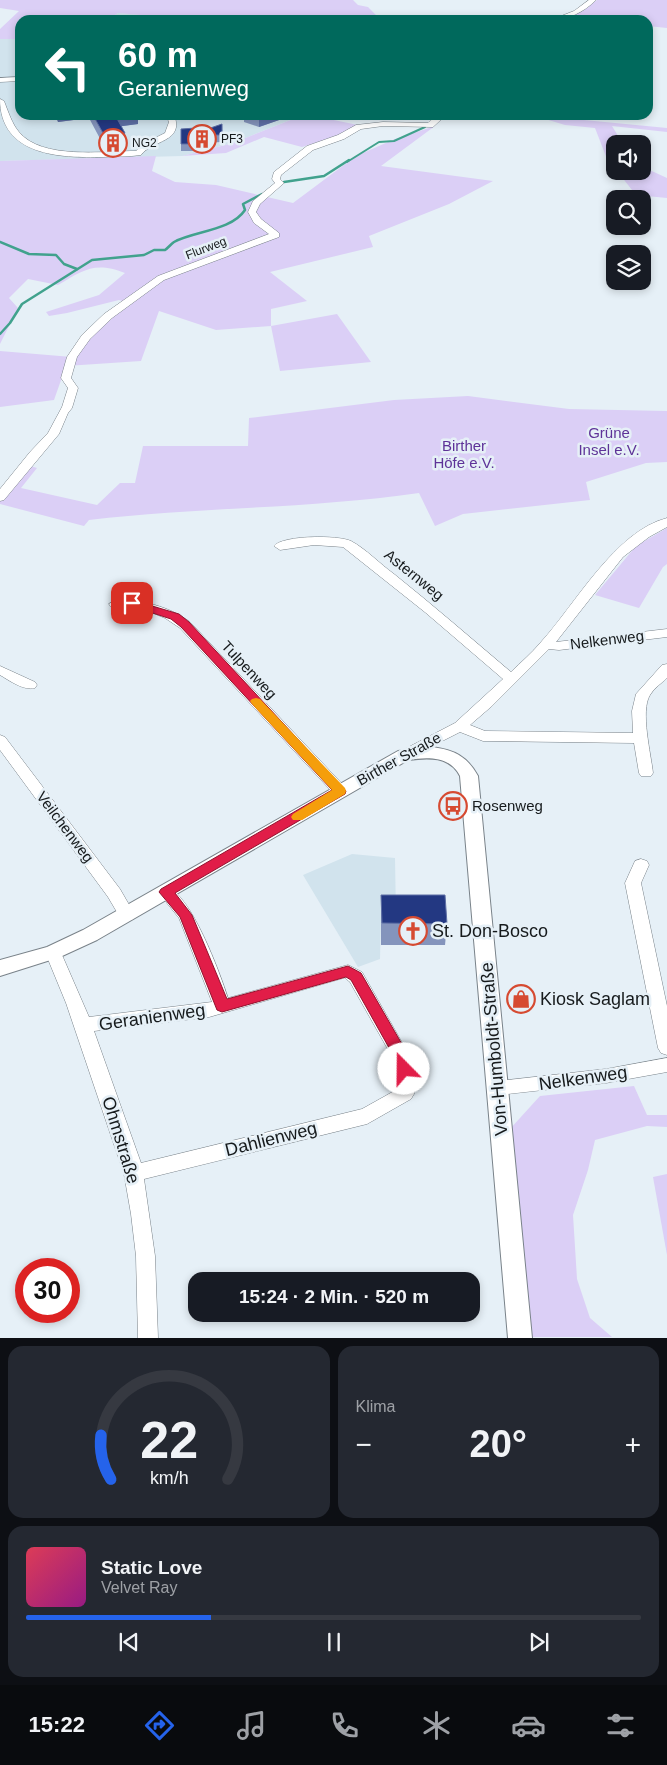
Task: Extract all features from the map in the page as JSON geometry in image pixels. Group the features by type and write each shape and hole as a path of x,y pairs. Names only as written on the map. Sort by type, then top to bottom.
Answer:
{"street":[{"path":"568,15 576,12 593,0"},
{"path":"0,80 15,80"},
{"path":"0,101 17,135 24,142 48,151 66,154 138,153 140,149 160,141 170,132 172,120"},
{"name":"Flurweg","path":"0,497 29,460 54,434 63,412 67,408 73,388 66,378 72,357 86,337 108,316 161,278 276,235 257,221 252,212 256,203 280,183 276,178 277,174 310,148 341,137 359,126 383,124 427,125 437,120"},
{"name":"Birther Straße","path":"0,968 53,952 90,935 340,791 460,726 546,645 619,554 644,534 667,522"},
{"name":"Asternweg","path":"280,546 318,541 336,541 347,544 431,610 510,678"},
{"name":"Tulpenweg","path":"116,604 132,603 153,608 175,617 185,625 340,791"},
{"path":"667,635 665,640 667,646"},
{"name":"Nelkenweg","path":"546,645 559,646 667,635"},
{"path":"646,773 638,707 642,695 663,676 667,668"},
{"path":"0,670 30,685"},
{"path":"460,726 483,736 642,738"},
{"name":"Veilchenweg","path":"0,740 114,893 127,915"},
{"name":"Von-Humboldt-Straße","path":"404,756 427,752 448,755 466,768 469,776 520,1338"},
{"path":"641,865 633,883 667,1048"},
{"name":"Geranienweg","path":"166,892 186,915 222,1006"},
{"name":"Ohmstraße","path":"53,952 63,972 83,1025 134,1173 148,1297 148,1338"},
{"name":"Geranienweg","path":"83,1025 189,1013 222,1006 348,971 356,977 404,1062 405,1094"},
{"name":"Nelkenweg","path":"498,1088 606,1076 667,1065"},
{"name":"Dahlienweg","path":"134,1173 367,1116 405,1094"}],"shaded area":[{"path":"118,13 146,15 115,15"},
{"path":"0,39 15,39 15,120 290,120 233,143 182,156 0,161"},
{"path":"352,854 395,858 396,916 381,917 380,959 358,967 303,875"}],"green space":[{"path":"0,0 353,0 358,5 368,7 376,15 139,15 118,13 115,15 15,15 15,39 0,39 0,29 19,11 0,8"},
{"path":"597,0 667,0 667,28 653,27 653,15 572,15 584,10"},
{"path":"290,120 334,120 358,125 337,136 302,147 264,137 226,153 182,156 233,143"},
{"path":"548,120 584,120 667,128 667,132 612,126 618,135 606,135 606,156 595,128 565,125"},
{"path":"435,126 381,166 493,181 449,204 369,236 373,247 270,272 307,301 271,309 271,326 216,330 159,311 141,361 66,366 54,400 0,407 0,351 72,357 125,302 119,300 49,316 46,312 99,295 125,273 115,269 90,269 82,271 58,285 28,279 9,298 18,308 0,344 0,161 156,156 152,171 175,182 216,185 293,203 356,156 395,139"},
{"path":"651,171 667,178 667,198 651,196 651,190 632,190 624,180 651,180"},
{"path":"337,314 371,362 280,371 271,326"},
{"name":"Birther Höfe e.V.","path":"468,396 569,409 667,411 667,462 646,463 586,482 590,500 463,514 435,526 419,493 336,502 89,520 84,526 0,504 0,496 30,466 37,468 21,488 97,505 120,483 135,483 143,446 248,446 249,418 394,400"},
{"path":"667,528 667,564 663,567 639,608 595,595 636,546"},
{"path":"634,1086 647,1115 667,1115 667,1127 647,1126 595,1140 588,1170 573,1215 577,1279 590,1318 612,1337 530,1337 510,1129 540,1096"},
{"path":"667,1174 667,1255 653,1177"}],"building":[{"path":"96,120 118,120 125,133 104,135"},
{"path":"222,124 222,135 196,135 196,144 181,144 181,129 196,128 196,133"},
{"path":"381,895 445,895 447,924 382,923"}],"waterway":[{"path":"347,162 379,142 394,141 425,127"},
{"path":"284,182 324,176 349,160"},
{"path":"0,334 10,323 22,304 92,260 144,255 154,250 165,250 182,238 212,230 231,222 245,210 243,204 262,194"},
{"path":"0,242 29,254 56,255 64,264 77,269"}],"slow traffic":[{"path":"256,701 340,791 298,817"}],"place":[{"name":"PF3","path":"202,139"},
{"name":"NG2","path":"113,143"},
{"name":"Rosenweg","path":"453,806"},
{"name":"St. Don-Bosco","path":"413,931"},
{"name":"Kiosk Saglam","path":"521,999"}],"route":[{"path":"132,603 153,608 175,617 185,625 340,791 281,827 166,892 186,915 222,1006 348,971 356,977 404,1062 404,1069"}],"park label":[{"name":"Grüne Insel e.V.","path":"609,442"}]}
